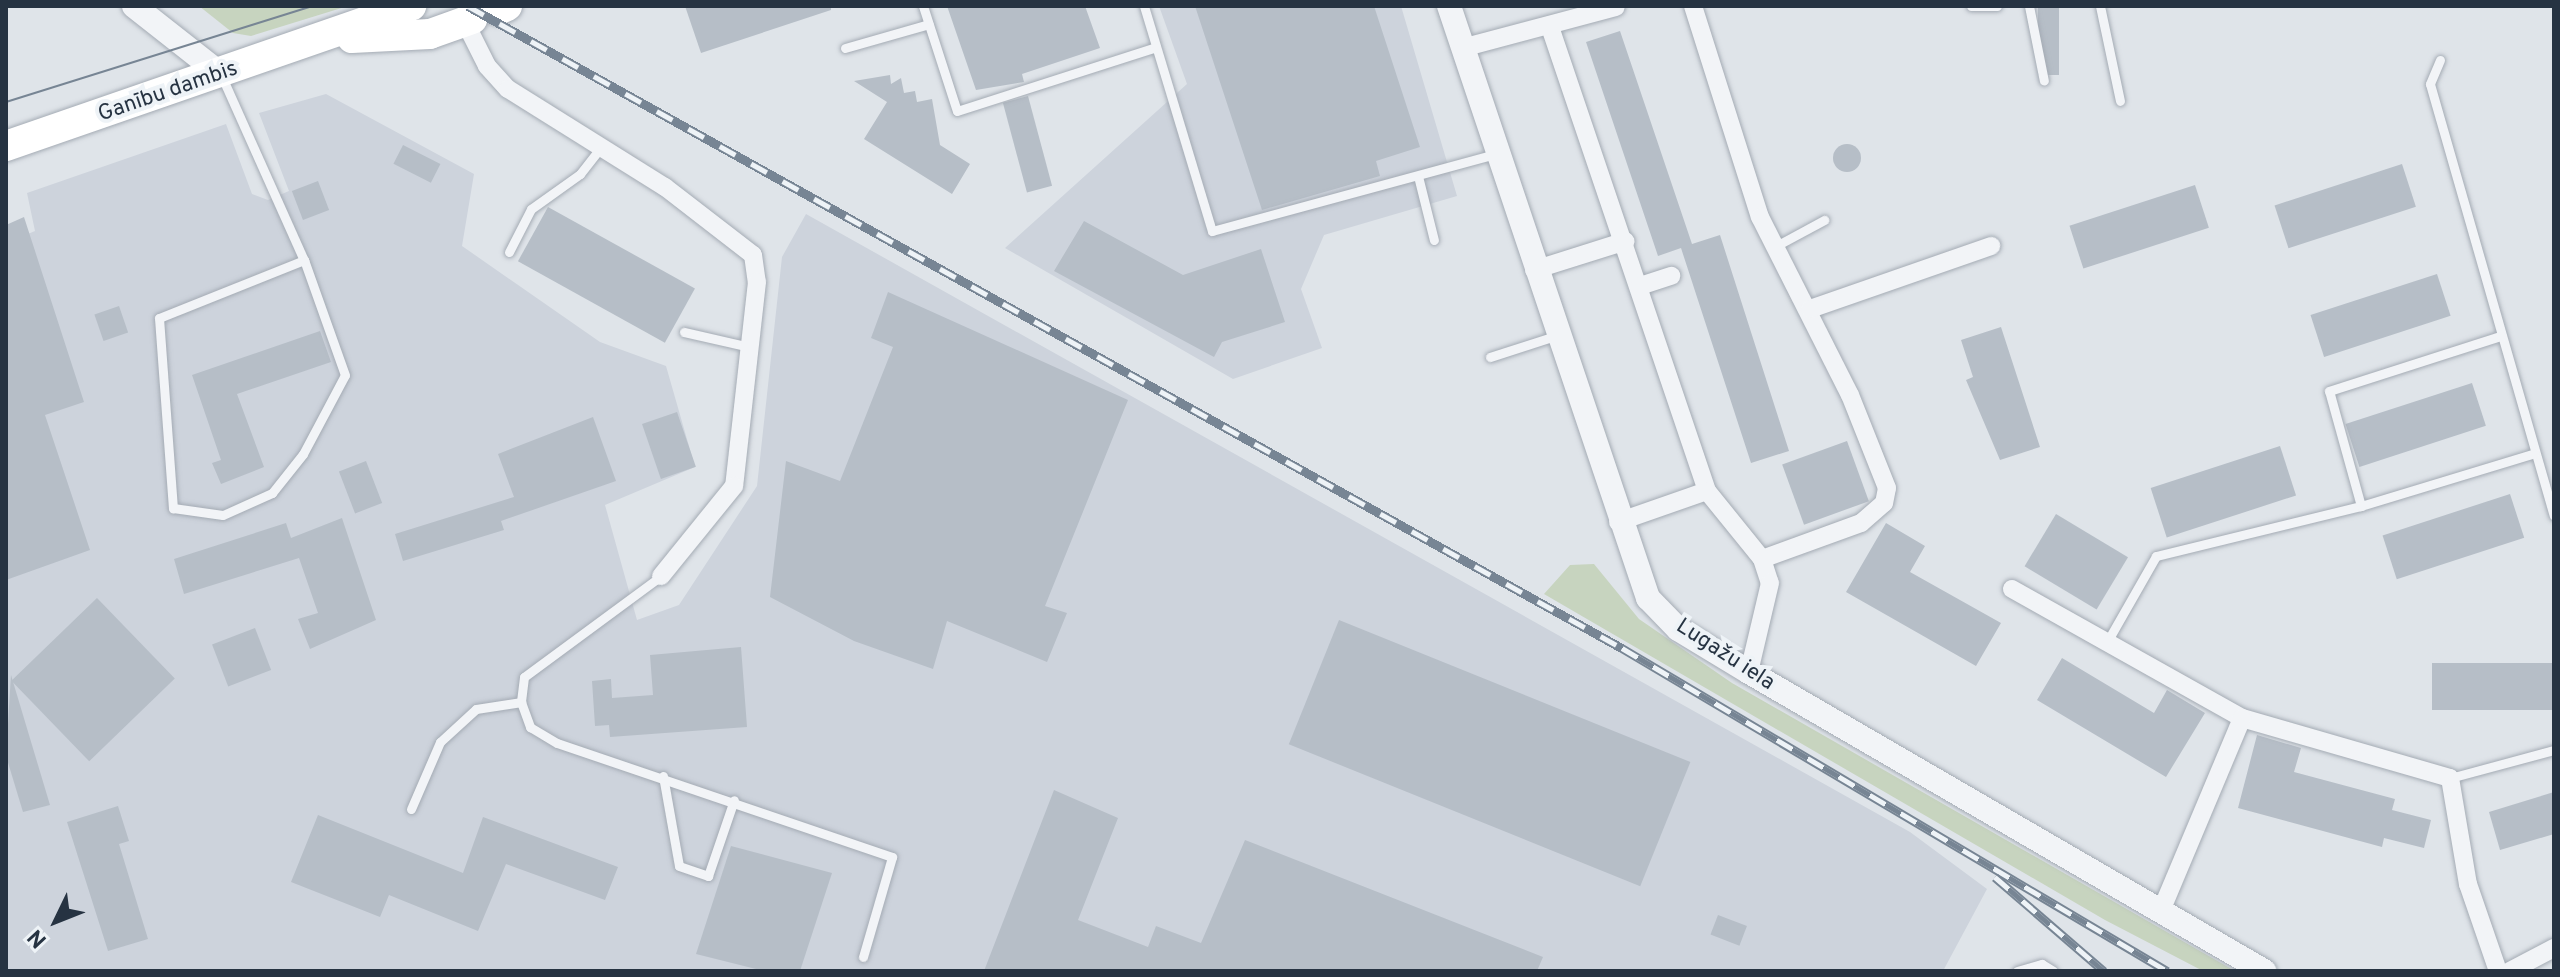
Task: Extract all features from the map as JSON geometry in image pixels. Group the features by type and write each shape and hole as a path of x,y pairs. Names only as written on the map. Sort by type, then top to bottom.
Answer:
{"main road":[{"name":"Ganību dambis","path":"6,146 219,73 330,39 411,6"},
{"name":"Ganību dambis","path":"330,39 430,34 485,14"}],"street":[{"path":"134,6 219,73"},
{"name":"Lugažu iela","path":"1449,6 1555,336 1618,522 1648,598 1678,629 1749,672 2264,971"},
{"path":"1693,6 1760,217 1810,309 1887,488 1884,503 1861,523 1762,559"},
{"path":"1462,48 1558,18 1616,7"},
{"path":"485,14 487,66 508,89 601,147 753,255 750,347 734,486 661,576"},
{"path":"1558,18 1707,491 1762,559 1770,606 1749,672"},
{"path":"1534,270 1626,241"},
{"path":"1810,309 1991,246"},
{"path":"1640,286 1671,276"},
{"path":"1618,522 1707,491"},
{"path":"2012,589 2242,718 2450,778 2468,884 2498,971"},
{"path":"2161,911 2242,718"},
{"path":"2510,971 2554,948"}],"lane":[{"path":"923,6 957,111 1156,47"},
{"path":"1144,6 1212,231 1496,154"},
{"path":"1971,6 1997,6"},
{"path":"2029,6 2044,81"},
{"path":"2100,6 2120,101"},
{"path":"845,48 929,24"},
{"path":"2440,60 2430,84 2554,516"},
{"path":"219,73 304,260 345,375 303,454 272,493 223,515 173,508 159,318 304,260"},
{"path":"509,252 531,209 580,174 601,147"},
{"path":"1418,176 1434,240"},
{"path":"1776,246 1824,220"},
{"path":"684,332 750,347"},
{"path":"1490,357 1555,336"},
{"path":"2361,506 2329,391 2500,336"},
{"path":"2107,643 2156,556 2361,506 2535,453"},
{"path":"661,576 524,677 521,702 530,727 557,743 734,800 892,857 863,957"},
{"path":"411,809 440,742 476,709 521,702"},
{"path":"2450,778 2554,750"},
{"path":"663,776 679,866 708,876 734,800"},
{"path":"2017,971 2042,964 2053,971"}],"shaded area":[{"path":"1159,6 1401,6 1457,196 1324,235 1301,289 1322,348 1233,379 1005,248 1187,84"},
{"path":"326,94 474,174 462,246 600,342 666,366 695,467 605,505 637,620 679,605 757,486 782,257 806,214 1910,832 1987,889 1943,971 6,971 6,243 35,231 27,193 226,124 252,194 268,200 289,191 259,113"}],"green space":[{"path":"199,6 348,6 251,36 233,33"},
{"path":"1594,564 1639,619 1732,683 2235,971 2203,971 2105,920 1544,594 1570,565"}],"building":[{"path":"685,6 831,6 831,10 701,53"},
{"path":"947,6 1085,6 1100,48 1022,74 1024,82 976,90"},
{"path":"1195,6 1374,6 1420,147 1376,161 1380,176 1262,210"},
{"path":"2038,6 2059,6 2059,75 2038,75"},
{"path":"1620,31 1692,244 1720,235 1789,451 1751,463 1681,248 1658,256 1586,42"},
{"path":"890,75 891,84 901,78 904,93 915,91 917,102 932,99 940,145 970,164 952,194 864,139 887,102 854,81"},
{"path":"1028,96 1052,186 1027,193 1003,103"},
{"path":"1847,144 1857,148 1861,158 1857,168 1847,172 1837,168 1833,158 1837,148"},
{"path":"403,145 440,164 431,183 393,164"},
{"path":"2402,164 2416,207 2288,248 2275,205"},
{"path":"318,181 329,210 303,220 292,191"},
{"path":"2195,185 2209,228 2083,269 2069,226"},
{"path":"548,207 695,288 665,343 518,261"},
{"path":"24,217 84,402 45,415 90,550 6,580 6,225"},
{"path":"1084,221 1183,275 1261,249 1285,322 1222,342 1214,357 1054,271"},
{"path":"2437,274 2451,316 2324,357 2311,315"},
{"path":"888,292 1128,400 1045,606 1067,613 1047,662 947,621 933,669 854,641 770,597 786,461 840,481 893,347 871,338"},
{"path":"119,306 128,332 104,341 94,314"},
{"path":"2001,327 2040,447 2000,460 1966,380 1973,377 1961,340"},
{"path":"320,331 331,362 237,394 264,467 221,484 212,463 221,460 192,375"},
{"path":"2472,383 2486,426 2359,467 2346,424"},
{"path":"677,412 696,467 661,479 642,424"},
{"path":"593,417 616,481 501,521 504,530 403,561 395,534 514,497 498,454"},
{"path":"1847,441 1869,501 1804,525 1782,465"},
{"path":"2280,446 2296,495 2167,537 2151,488"},
{"path":"366,461 382,503 355,513 339,471"},
{"path":"2510,494 2524,538 2397,579 2383,535"},
{"path":"2056,514 2128,557 2097,610 2025,566"},
{"path":"342,518 376,620 310,649 298,619 318,613 299,558 184,594 174,559 286,523 291,538"},
{"path":"1886,523 1925,546 1910,572 2001,623 1976,666 1846,592"},
{"path":"97,598 175,679 89,761 11,681"},
{"path":"1339,620 1690,762 1640,886 1289,744"},
{"path":"255,628 271,670 228,686 212,644"},
{"path":"741,647 747,727 610,737 609,725 595,726 592,681 611,679 612,698 653,695 650,655"},
{"path":"2062,658 2154,713 2167,690 2205,713 2166,777 2037,700"},
{"path":"2432,663 2554,663 2554,710 2432,710"},
{"path":"11,675 50,805 23,812 6,756"},
{"path":"2257,735 2301,748 2294,772 2395,799 2392,810 2431,820 2424,848 2384,838 2382,847 2238,808"},
{"path":"1054,790 1118,818 1078,920 1148,947 1156,926 1201,943 1245,840 1543,957 1537,971 984,971"},
{"path":"2554,792 2554,834 2500,850 2489,812"},
{"path":"118,806 129,841 119,844 148,939 108,951 67,822"},
{"path":"318,815 463,873 483,817 618,867 605,900 506,864 478,931 389,895 380,917 291,882"},
{"path":"731,846 832,873 800,971 764,971 696,954"},
{"path":"1718,915 1747,926 1739,946 1710,935"}],"tram line":[{"path":"6,102 313,6"}],"railway":[{"path":"468,6 1622,648 2167,971"},
{"path":"1995,877 2104,971"}]}
